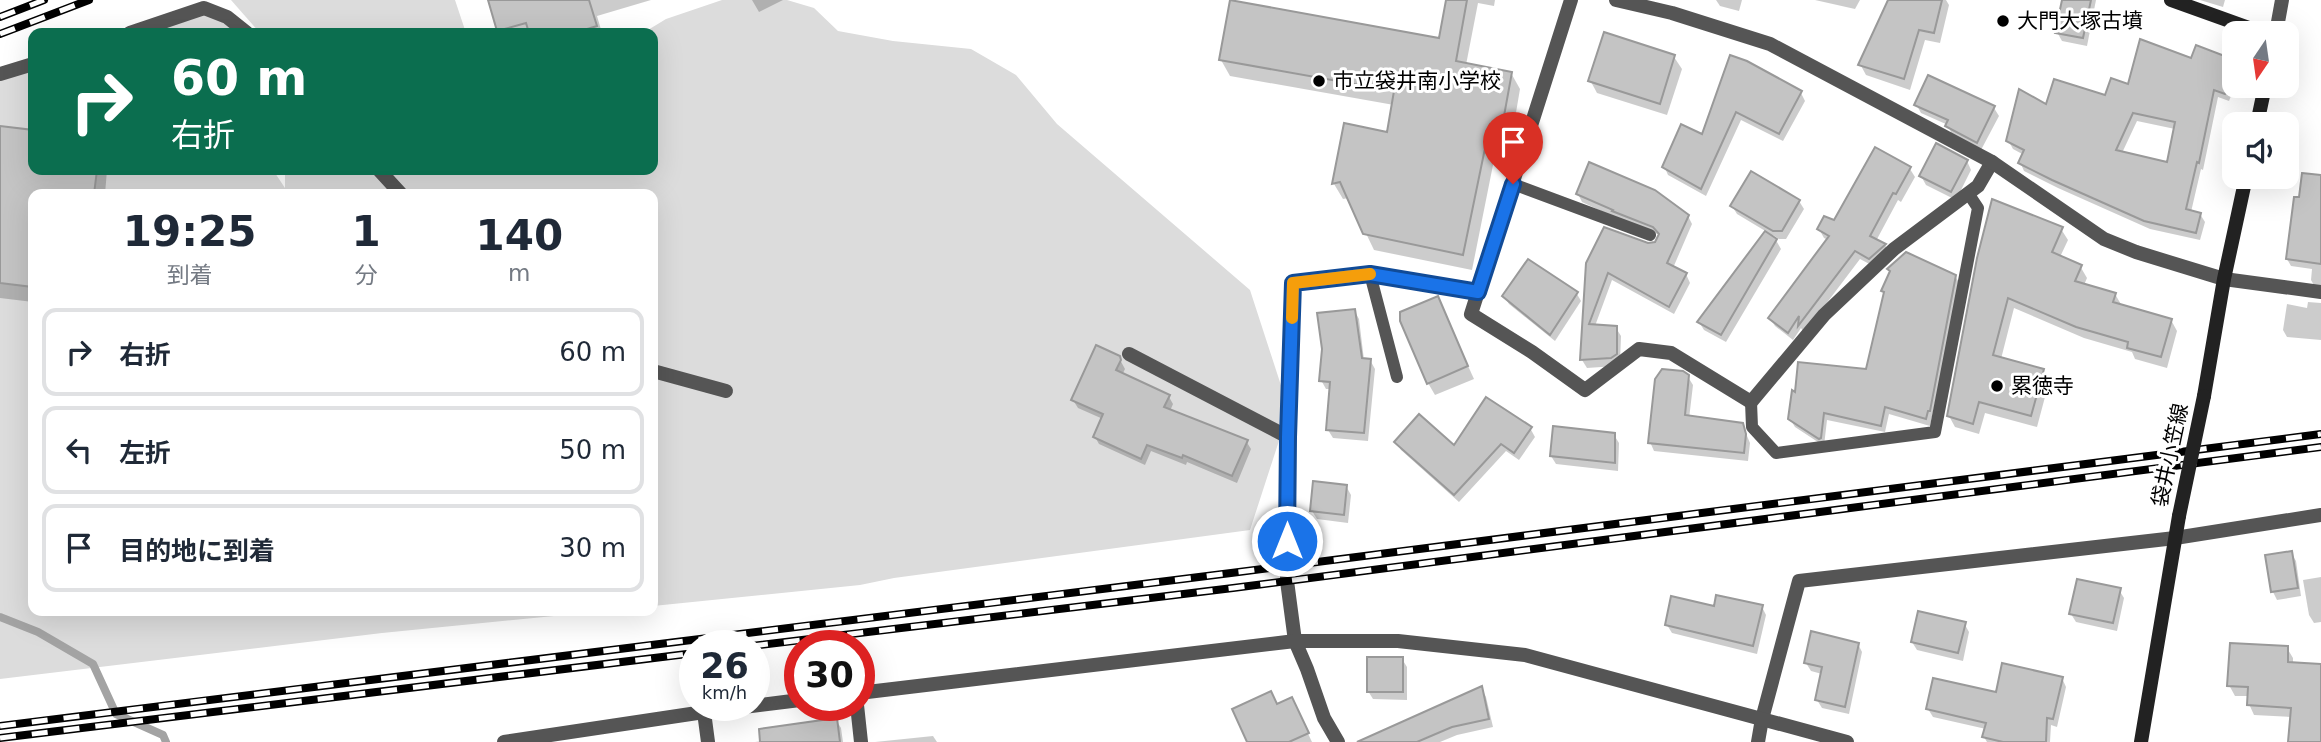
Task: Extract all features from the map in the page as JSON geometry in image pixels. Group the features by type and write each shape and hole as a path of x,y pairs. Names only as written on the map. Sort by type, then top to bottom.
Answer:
{"main road":[{"path":"2171,0 2230,21"},
{"name":"袋井小笠線","path":"2141,742 2179,516 2243,189"}],"street":[{"path":"1572,0 1471,314 1532,352 1585,390 1639,349 1671,353 1751,402 1824,315 1894,249 1978,186 1992,162"},
{"path":"1616,0 1672,13 1770,44 1992,162 2104,239 2136,253 2224,279 2321,292"},
{"path":"2278,21 2282,0"},
{"path":"143,28 207,4 241,28"},
{"path":"0,74 28,66"},
{"path":"384,175 396,189"},
{"path":"1338,742 1324,718 1295,641 1287,566 1293,283 1370,274 1478,292"},
{"path":"1129,354 1288,437"},
{"path":"658,372 726,391"},
{"path":"1758,742 1799,581 2175,538 2321,515"},
{"path":"875,691 1295,641 1398,641 1525,655 1847,742"},
{"path":"503,742 571,736 679,717"},
{"path":"705,721 708,742"},
{"path":"859,721 861,742"}],"lane":[{"path":"1513,184 1650,235"},
{"path":"1751,402 1752,427 1776,453 1935,432 1978,208 1969,193"},
{"path":"1370,274 1397,377"}],"shaded area":[{"path":"231,0 455,0 464,28 256,28"},
{"path":"722,0 787,0 814,8 838,31 893,41 971,49 1016,75 1057,124 1250,290 1289,410 1250,530 894,578 860,585 658,605 658,189 28,189 28,616 554,616 382,633 0,679 0,74 28,65 28,175 276,175 285,188 285,175 658,175 658,28 651,28 666,19"},
{"path":"204,8 230,28 142,28"}],"building":[{"path":"488,0 589,0 597,26 528,28 526,23 496,28"},
{"path":"1230,0 1439,38 1446,0 1467,0 1456,61 1512,72 1502,127 1490,124 1463,255 1363,234 1340,182 1332,184 1344,123 1387,132 1394,91 1219,60"},
{"path":"1888,0 1942,0 1934,33 1919,30 1904,79 1858,65"},
{"path":"2062,0 2091,0 2083,38 2055,33"},
{"path":"1604,32 1675,55 1660,104 1588,81"},
{"path":"2140,39 2191,58 2196,45 2222,55 2222,93 2214,90 2199,163 2197,162 2186,209 2201,213 2196,233 2144,221 2018,163 2024,150 2006,141 2019,89 2046,104 2054,79 2105,95 2111,78 2128,84","holes":["2133,113 2175,122 2167,162 2116,150"]},
{"path":"1730,55 1747,61 1802,91 1779,134 1736,112 1701,189 1662,167 1681,124 1702,134"},
{"path":"1928,75 1995,106 1977,143 1945,126 1948,120 1914,105"},
{"path":"0,126 28,129 28,175 96,175 95,189 28,189 28,286 0,283"},
{"path":"1936,143 1968,160 1951,192 1919,176"},
{"path":"1875,147 1911,167 1896,194 1893,193 1870,236 1886,244 1869,259 1855,251 1798,326 1799,316 1788,333 1768,318 1829,236 1817,229 1824,216 1834,220"},
{"path":"1589,162 1655,190 1689,215 1667,263 1687,273 1669,307 1608,273 1589,324 1617,326 1617,354 1611,358 1580,360 1586,263 1604,227 1648,243 1655,242 1659,234 1653,227 1576,194"},
{"path":"1751,171 1800,200 1782,231 1773,231 1730,206"},
{"path":"2302,173 2321,175 2321,264 2286,259 2294,197 2299,197"},
{"path":"1992,199 2063,227 2052,252 2082,265 2075,281 2116,293 2113,302 2172,319 2161,357 2127,348 2128,342 2076,327 2008,298 1993,355 2044,369 2031,416 1979,402 1973,424 1947,416 1977,258"},
{"path":"1765,231 1777,239 1721,335 1697,322"},
{"path":"1906,252 1956,275 1930,411 1926,419 1885,407 1881,426 1824,413 1819,439 1788,419 1792,390 1795,392 1798,362 1866,369 1884,292 1881,291 1890,271 1887,269"},
{"path":"1528,259 1578,292 1550,335 1502,296"},
{"path":"1438,296 1468,366 1427,384 1400,321 1400,312"},
{"path":"1355,309 1362,358 1371,359 1364,433 1326,430 1330,382 1319,381 1322,349 1317,313"},
{"path":"1096,345 1120,356 1116,370 1170,395 1164,407 1248,440 1232,476 1183,455 1182,458 1147,445 1141,459 1093,437 1103,414 1071,400"},
{"path":"1662,369 1683,371 1689,375 1685,415 1743,423 1746,434 1744,453 1648,443 1655,379"},
{"path":"1486,397 1532,427 1514,453 1501,444 1454,495 1394,442 1419,414 1454,445"},
{"path":"1553,426 1615,433 1615,463 1550,456"},
{"path":"1313,481 1347,485 1344,515 1310,511"},
{"path":"2292,551 2298,588 2271,592 2265,555"},
{"path":"2077,579 2121,588 2113,623 2069,614"},
{"path":"1716,595 1763,605 1753,646 1665,625 1671,596 1714,606"},
{"path":"1918,611 1966,622 1958,653 1911,642"},
{"path":"1811,631 1859,643 1845,707 1815,700 1822,667 1804,663"},
{"path":"2230,643 2288,646 2288,662 2321,664 2321,742 2288,742 2291,708 2247,705 2248,687 2227,686"},
{"path":"1367,657 1403,657 1403,692 1367,692"},
{"path":"2002,663 2063,677 2053,719 2047,718 2046,742 2003,742 1982,737 1986,723 1926,709 1933,678 1996,692"},
{"path":"1482,686 1489,719 1452,727 1417,742 1357,742"},
{"path":"1271,691 1277,704 1292,697 1309,733 1289,742 1247,742 1232,709"},
{"path":"816,721 837,721 840,742 760,742 759,729"}],"waterway":[{"path":"0,617 38,632 93,664 116,714 163,735 166,742"}],"railway":[{"path":"0,17 44,0"},
{"path":"0,34 89,0"},
{"path":"0,726 2321,434"},
{"path":"770,644 1233,588 2321,447"},
{"path":"0,738 679,655"}],"slow traffic":[{"path":"1292,318 1293,283 1370,274"}],"place":[{"name":"大門大塚古墳","path":"2003,21"},
{"name":"市立袋井南小学校","path":"1319,81"},
{"name":"累徳寺","path":"1997,386"}],"route":[{"path":"1287,541 1293,283 1370,274 1478,292 1513,184"}]}
